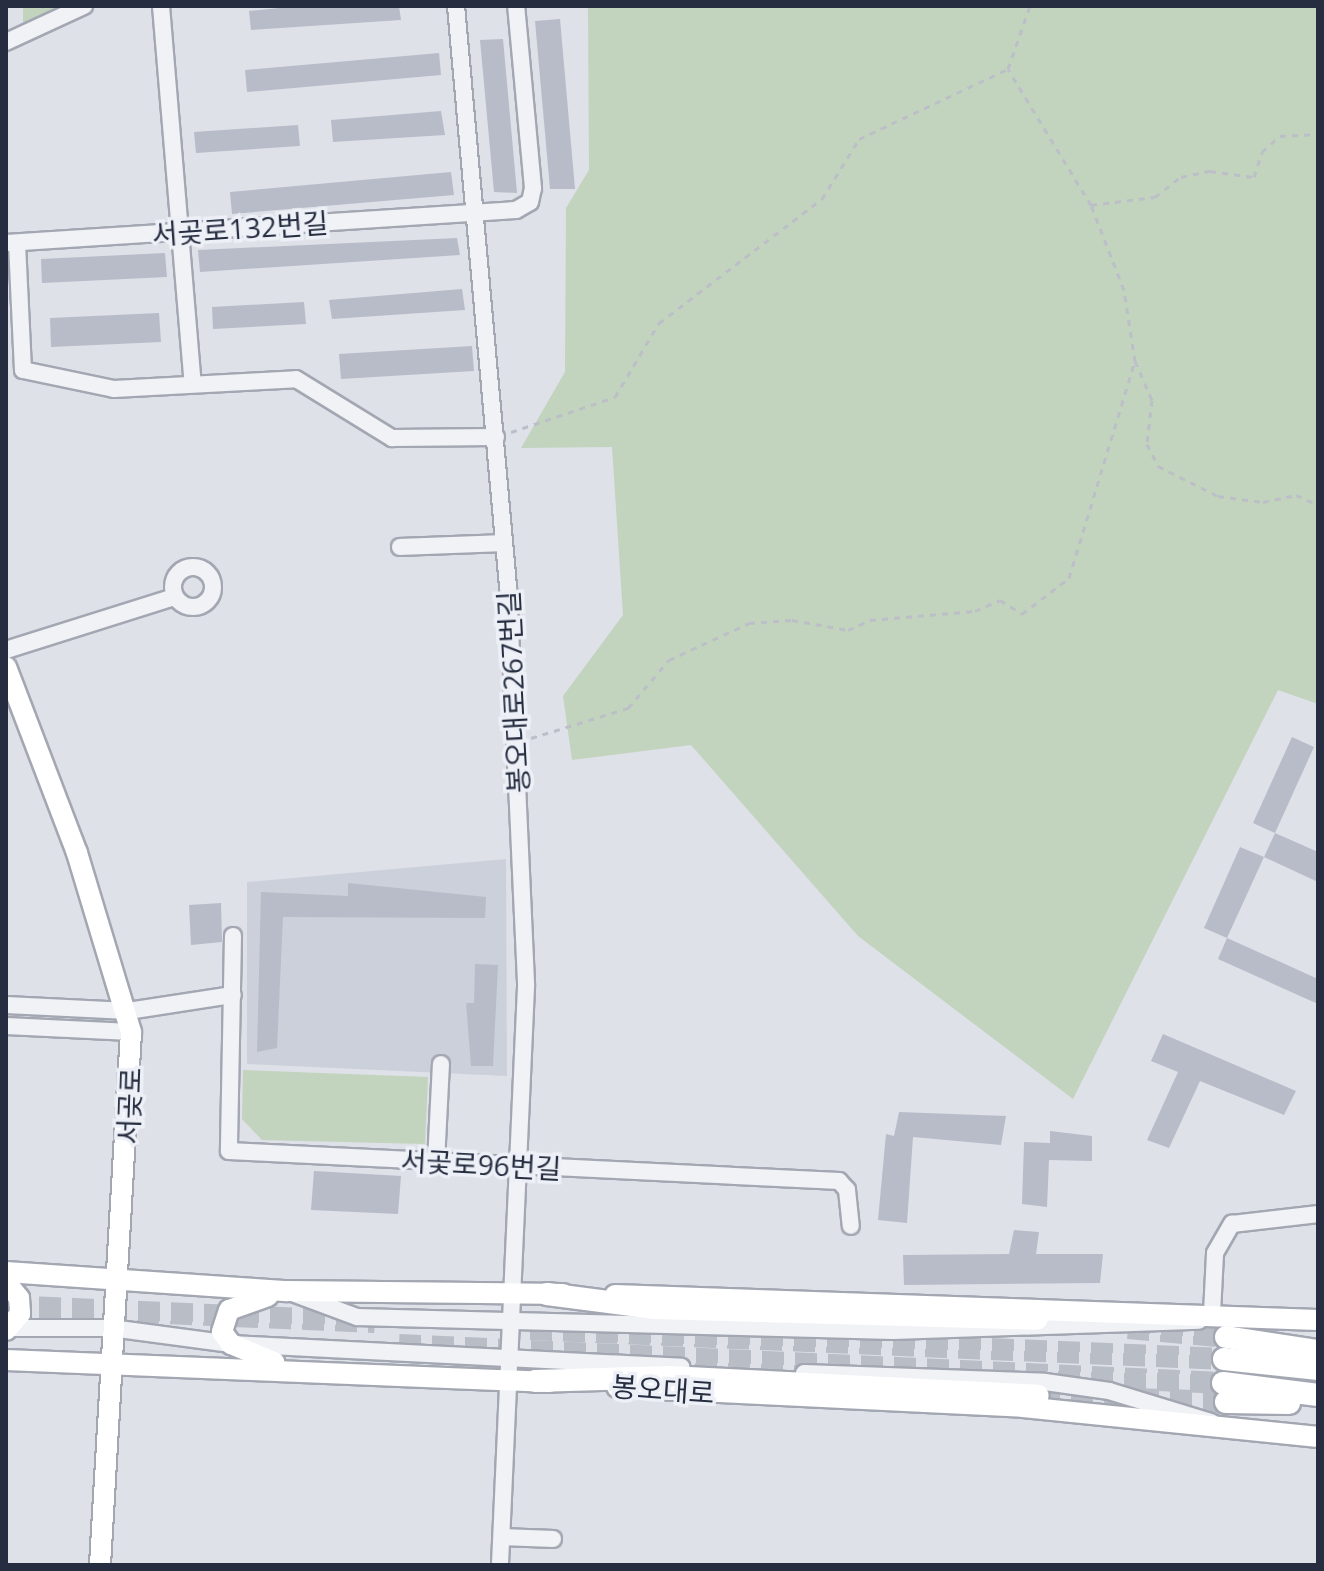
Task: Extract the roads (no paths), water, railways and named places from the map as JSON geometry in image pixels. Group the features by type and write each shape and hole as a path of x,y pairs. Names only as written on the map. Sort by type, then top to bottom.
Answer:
{"highway":[{"path":"547,1294 655,1308 1037,1319"},
{"path":"1318,1351 1225,1348 1318,1369"},
{"path":"535,1381 669,1377 1038,1396"},
{"path":"1318,1395 1225,1393 1318,1404"}],"main road":[{"name":"서곶로","path":"6,667 128,1011 131,1032 126,1182 114,1277 100,1565"},
{"path":"6,1272 287,1291 513,1293 1212,1313 1318,1320"},
{"path":"6,1282 19,1298 9,1329"},
{"path":"287,1291 229,1310 222,1332 231,1344 298,1370"},
{"name":"봉오대로","path":"6,1360 512,1379 1023,1407 1318,1437"}],"street":[{"path":"6,42 84,6"},
{"path":"161,6 193,384"},
{"name":"봉오대로267번길","path":"456,6 504,543 526,987 523,1165 513,1293 512,1379 500,1565"},
{"name":"서곶로132번길","path":"12,243 516,210 530,202 533,188 516,6"},
{"path":"12,243 23,370 114,389 296,379 392,438 496,437"},
{"path":"400,547 504,543"},
{"path":"6,650 174,597"},
{"name":"서곷로96번길","path":"233,936 229,1151 839,1181 847,1190 851,1226"},
{"path":"6,1005 128,1011 233,995"},
{"path":"6,1026 131,1032"},
{"path":"436,1162 441,1064"},
{"path":"1212,1313 1215,1253 1232,1224 1318,1214"},
{"path":"287,1291 357,1317 1038,1331 1175,1326 1236,1314"},
{"path":"9,1329 111,1328 231,1344 1045,1382 1109,1391 1223,1427"},
{"path":"502,1537 553,1539"}],"tunnel":[{"path":"6,1306 375,1322"},
{"path":"1128,1328 1226,1337"},
{"path":"530,1329 1224,1359"},
{"path":"399,1345 1223,1383"},
{"path":"1038,1396 1226,1402"}]}
